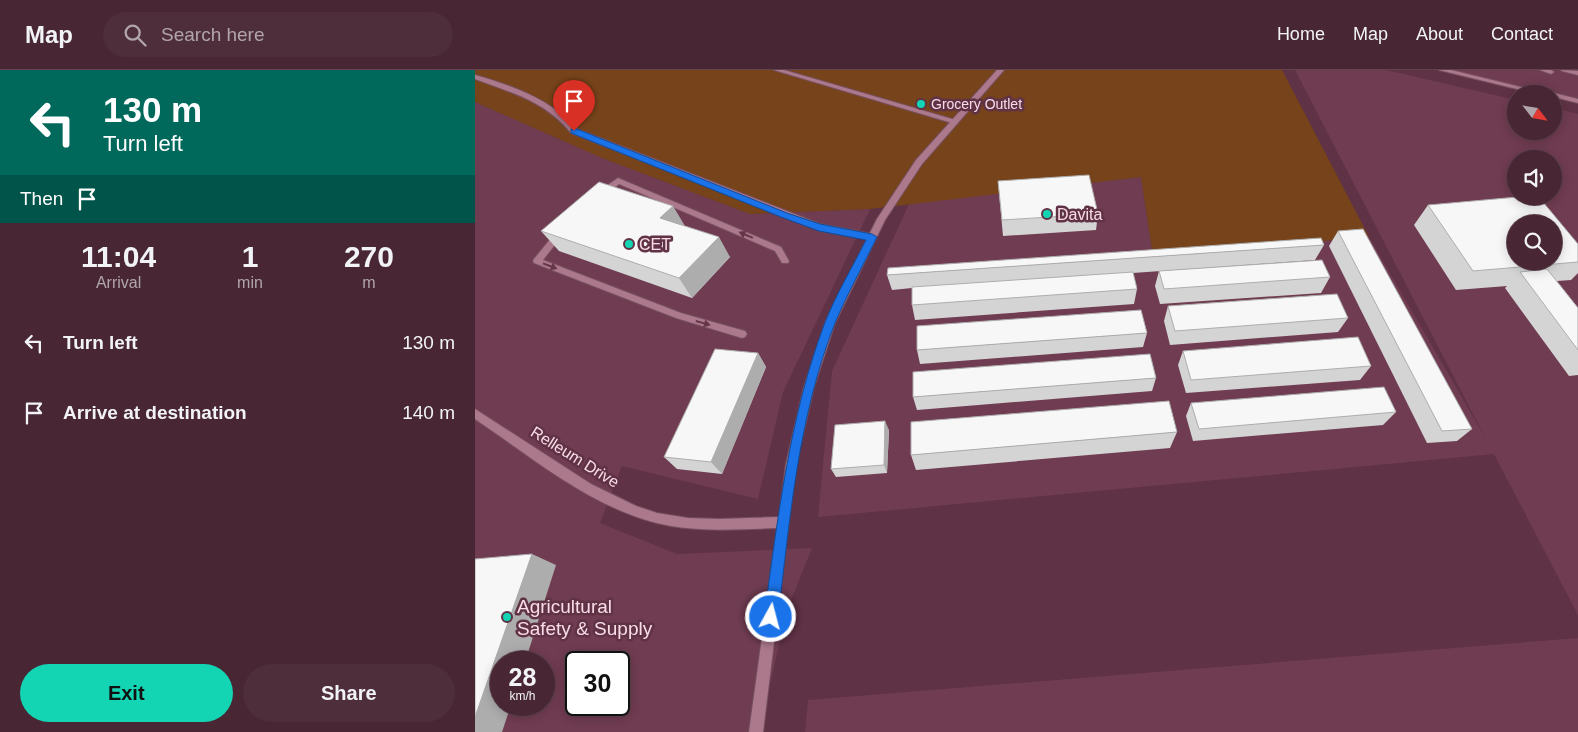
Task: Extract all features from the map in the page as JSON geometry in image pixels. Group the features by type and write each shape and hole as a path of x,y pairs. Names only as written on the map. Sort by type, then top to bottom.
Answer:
{"street":[{"path":"777,70 955,122"},
{"path":"756,732 791,464 809,387 830,323 881,219 919,162 1001,70"},
{"path":"1442,70 1508,85"},
{"path":"1543,70 1551,72"},
{"path":"1564,70 1578,73"},
{"path":"475,76 549,105 564,117 574,131 793,218 819,227 872,237"},
{"path":"1563,97 1578,101"},
{"path":"597,198 618,181 778,249 785,261"},
{"path":"569,222 537,261 679,316 742,334"},
{"name":"Relleum Drive","path":"475,413 601,496 657,518 709,524 783,522"}],"shaded area":[{"path":"475,70 1282,70 1369,237 1153,256 1141,177 870,209 750,214 602,158 475,102"},
{"path":"1295,70 1386,70 1507,98 1507,140 1563,140 1563,110 1578,114 1578,615 1494,454 818,517 832,371 909,204 1141,177 1153,256 1369,237 1486,439"},
{"path":"1442,70 1578,70 1578,101 1563,97 1563,85 1512,85"},
{"path":"475,102 602,158 750,214 870,209 783,392 758,499 622,466 600,523 677,554 812,548 787,610 759,732 475,732"},
{"path":"1578,638 1578,732 805,732 808,700"}],"building":[{"path":"1089,175 1098,214 1002,220 998,181"},
{"name":"CET","path":"599,182 673,206 660,218 719,237 679,278 541,231"},
{"path":"1507,198 1507,205 1546,205 1554,215 1507,215 1507,268 1473,271 1428,205"},
{"path":"1562,225 1578,244 1578,262 1562,263"},
{"path":"1363,229 1472,429 1442,431 1338,231"},
{"path":"1321,238 1324,245 887,275 888,268"},
{"path":"1322,260 1330,277 1164,289 1159,271"},
{"path":"1548,270 1578,308 1578,350 1520,272"},
{"path":"1133,272 1137,289 912,305 912,287"},
{"path":"1337,294 1348,318 1175,331 1168,306"},
{"path":"1141,310 1147,333 917,350 917,326"},
{"path":"1358,337 1371,366 1191,380 1183,351"},
{"path":"715,349 758,353 711,462 664,457"},
{"path":"1150,354 1156,378 913,397 913,372"},
{"path":"1384,387 1396,412 1199,429 1191,403"},
{"path":"1169,401 1177,432 911,455 911,422"},
{"path":"885,421 884,465 831,469 835,425"},
{"path":"532,554 498,651 490,651 490,674 475,717 475,559"}],"place":[{"name":"Grocery Outlet","path":"921,104"},
{"name":"Davita","path":"1047,214"},
{"name":"CET","path":"629,244"},
{"name":"Agricultural Safety & Supply","path":"507,617"}],"route":[{"path":"574,131 784,215 819,227 872,237 830,323 809,387 791,464 771,617"}]}
